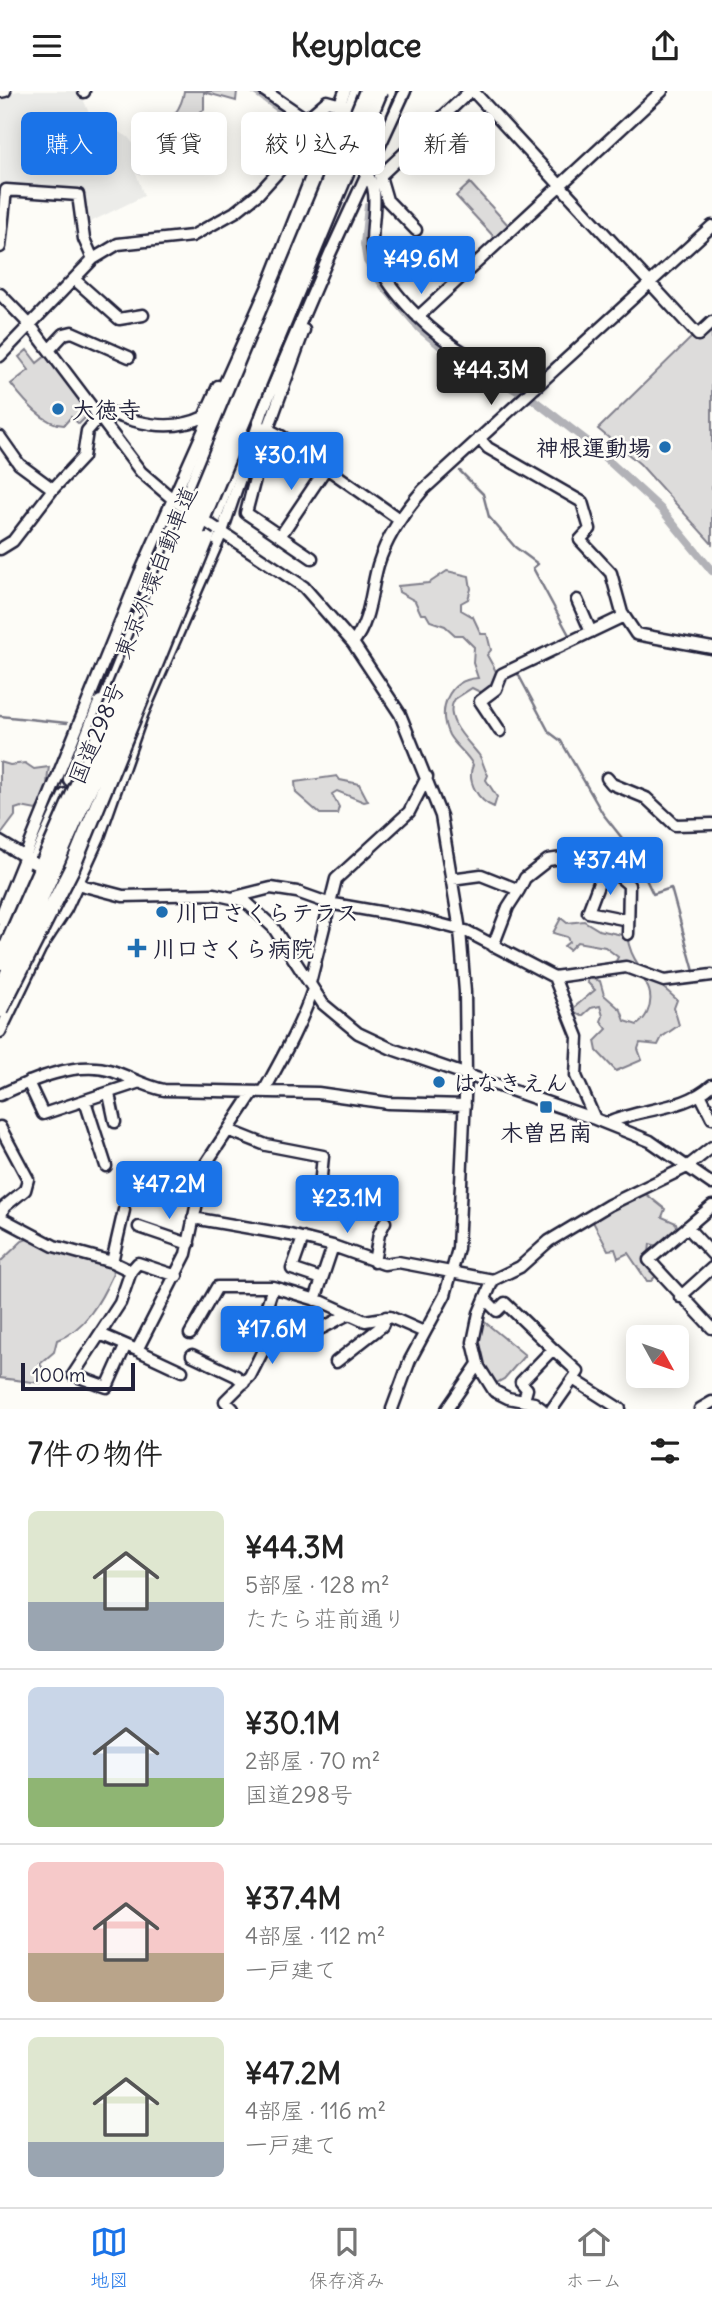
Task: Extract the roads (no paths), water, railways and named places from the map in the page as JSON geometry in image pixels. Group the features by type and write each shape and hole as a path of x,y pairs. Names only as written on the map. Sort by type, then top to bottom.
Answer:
{"highway":[{"name":"国道298号","path":"5,940 83,758 210,420 358,91"},
{"name":"東京外環自動車道","path":"0,962 5,940 100,734 367,91"},
{"name":"東京外環自動車道","path":"0,991 105,754 380,91"},
{"name":"国道298号","path":"0,1002 108,765 388,91"},
{"path":"5,940 174,518 210,420"},
{"path":"1,1018 72,867 206,540 243,438"}],"street":[{"path":"0,92 5,91"},
{"path":"265,91 296,112"},
{"path":"0,918 5,898 29,860 188,461 205,432 345,106 345,91"},
{"path":"385,122 405,91"},
{"path":"416,230 387,200 380,176 471,91 698,335 712,322"},
{"path":"418,317 662,91"},
{"path":"314,112 327,101 345,106"},
{"path":"0,356 93,258 118,244 192,236 235,212 260,193 276,175"},
{"path":"1,1018 77,886 99,837 142,715 220,531 263,410 364,175"},
{"path":"366,175 373,188 372,249 376,261 418,317 469,356 534,390"},
{"path":"0,247 6,190 78,195 84,239 93,258"},
{"path":"353,643 366,623 377,568 399,519 430,482 712,226"},
{"path":"312,558 246,513 266,428 331,251"},
{"path":"74,279 119,319 143,315"},
{"path":"0,549 13,541 53,489 83,457 86,431 102,409 137,423 210,420 254,306 268,286"},
{"path":"0,294 30,325 141,472 174,500 304,587 353,643 400,714 427,776 441,816 460,930 466,1075 458,1249 454,1272 424,1332 393,1409"},
{"path":"49,350 64,334 72,333 129,357"},
{"path":"266,428 327,467 399,519"},
{"path":"0,437 19,464 53,489"},
{"path":"480,438 488,448 582,502 590,529 580,540 611,573 624,616 640,636 712,648"},
{"path":"281,535 327,467"},
{"path":"577,600 591,632"},
{"path":"500,731 481,701 496,689 502,674 624,616"},
{"path":"264,1091 278,1060 302,1021 335,879 409,812 427,776"},
{"path":"607,778 612,784 646,798 675,825 712,824"},
{"path":"0,842 77,886 123,896 214,894 235,897 254,908 274,927 323,1004 358,1033 391,1049 608,1123 650,1141 712,1184"},
{"path":"493,946 508,907 525,878 548,860 589,861 605,867 629,885 628,934"},
{"path":"605,867 588,912 628,920"},
{"path":"451,879 481,875 519,890"},
{"path":"235,897 244,892 271,888 297,892 328,904 375,909 460,930 554,977 626,967 664,981 712,975"},
{"path":"554,977 578,1037 576,1076 596,1119"},
{"path":"0,1095 51,1074 85,1069 111,1070 137,1083 164,1090 252,1094 264,1091 318,1093 388,1103 465,1105"},
{"path":"28,1082 43,1114 137,1083"},
{"path":"608,1123 641,1110 677,1104 701,1096 712,1086"},
{"path":"109,1094 115,1122"},
{"path":"137,1350 177,1276 189,1244 205,1165 252,1094"},
{"path":"701,1096 712,1118"},
{"path":"85,1101 106,1167"},
{"path":"0,1127 28,1179 25,1191 4,1207 1,1219 54,1246 112,1262 131,1271"},
{"path":"228,1130 266,1145 323,1156 320,1186"},
{"path":"193,1218 303,1238 374,1262 398,1262 493,1280 520,1267 549,1241 609,1205 687,1167 712,1147"},
{"path":"712,1195 712,1206 649,1260 680,1297 712,1328"},
{"path":"112,1262 124,1210"},
{"path":"374,1262 384,1222"},
{"path":"139,1227 189,1244"},
{"path":"687,1227 712,1254"},
{"path":"303,1238 292,1269 322,1279"},
{"path":"315,1300 333,1246"},
{"path":"125,1347 107,1387 75,1378 73,1375 120,1303 131,1271 138,1263 177,1276"},
{"path":"680,1297 712,1268"},
{"path":"493,1280 473,1342 478,1364 494,1391 508,1398 524,1400 542,1409"},
{"path":"190,1333 217,1287 273,1287 315,1300 365,1321 386,1317 424,1332"},
{"path":"273,1287 264,1315 314,1331"},
{"path":"485,1299 497,1311 505,1303 578,1372 552,1409"},
{"path":"271,1334 285,1340 299,1338 349,1314"},
{"path":"336,1362 382,1326 386,1317"},
{"path":"233,1409 225,1401 244,1383 279,1319"},
{"path":"100,1334 182,1371"},
{"path":"524,1400 527,1389 521,1383 553,1349"},
{"path":"192,1355 244,1383"},
{"path":"447,1409 478,1364"},
{"path":"573,1379 620,1409"},
{"path":"700,1409 712,1402"}],"waterway":[{"path":"255,91 284,112"},
{"path":"368,206 364,244 367,261 384,287 420,329 445,350 535,401 587,441 661,509 712,571"},
{"path":"460,471 483,494 489,517 515,547 538,564 533,568 569,635"},
{"path":"517,672 549,732 561,741 603,814 633,852 653,894 671,888 695,975"},
{"path":"0,716 67,723"}],"place":[{"name":"大徳寺","path":"58,409"},
{"name":"神根運動場","path":"665,447"},
{"name":"川口さくらテラス","path":"162,912"},
{"name":"川口さくら病院","path":"137,948"},
{"name":"はなきえん","path":"439,1082"},
{"name":"木曽呂南","path":"546,1107"}]}
